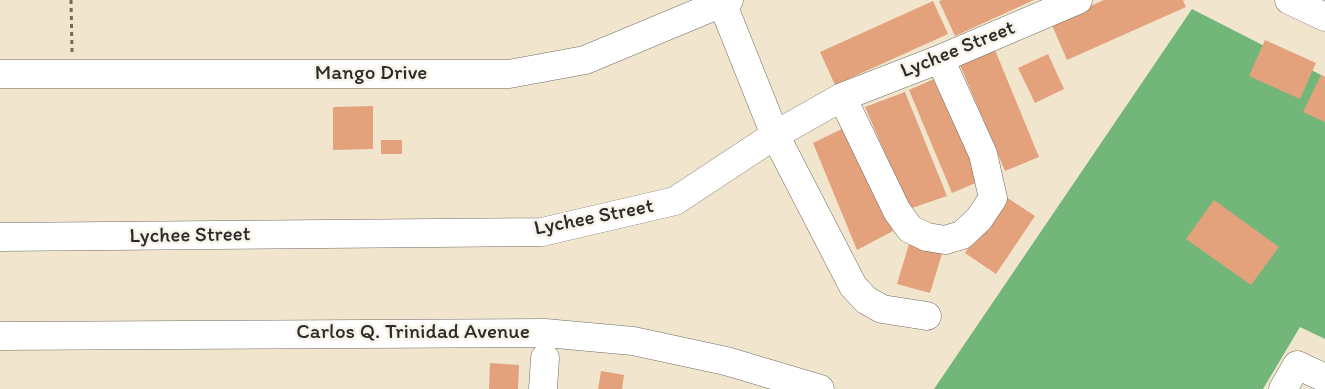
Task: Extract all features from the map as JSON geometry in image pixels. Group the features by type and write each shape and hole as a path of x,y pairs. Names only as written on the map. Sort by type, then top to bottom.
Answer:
{"street":[{"name":"Lychee Street","path":"0,237 542,232 675,202 775,135 842,97 940,59 1078,0"},
{"path":"1289,0 1325,17"},
{"name":"Mango Drive","path":"0,74 509,74 585,60 724,1"},
{"path":"724,1 775,135 853,286 866,300 882,309 927,316"},
{"path":"842,97 897,211 910,229 927,237 945,240 962,235 979,219 993,198 983,154 940,59"},
{"name":"Carlos Q. Trinidad Avenue","path":"0,336 545,333 633,341 726,361 820,389"},
{"path":"543,389 545,358"},
{"path":"1283,389 1297,364 1325,378"}],"path":[{"path":"71,0 73,75"}],"green space":[{"path":"1192,9 1325,77 1325,339 1300,327 1263,389 934,389"}],"building":[{"path":"1034,0 955,36 939,1"},
{"path":"1104,0 1183,0 1186,7 1067,60 1051,23"},
{"path":"933,1 948,34 835,85 820,52"},
{"path":"1265,40 1316,63 1300,99 1249,76"},
{"path":"995,50 1039,157 1005,171 960,65"},
{"path":"1048,54 1064,89 1035,103 1018,68"},
{"path":"1321,75 1325,77 1325,122 1303,112"},
{"path":"941,76 985,179 952,193 909,90"},
{"path":"905,92 947,196 909,209 865,107"},
{"path":"373,106 373,149 333,150 333,107"},
{"path":"850,125 893,231 857,250 813,143"},
{"path":"381,140 402,140 402,154 381,154"},
{"path":"1003,195 1035,216 996,274 965,253"},
{"path":"1214,200 1279,247 1251,285 1186,239"},
{"path":"909,244 942,254 930,293 897,284"},
{"path":"490,363 519,365 518,389 489,389"},
{"path":"601,371 624,375 622,389 598,389"}]}
